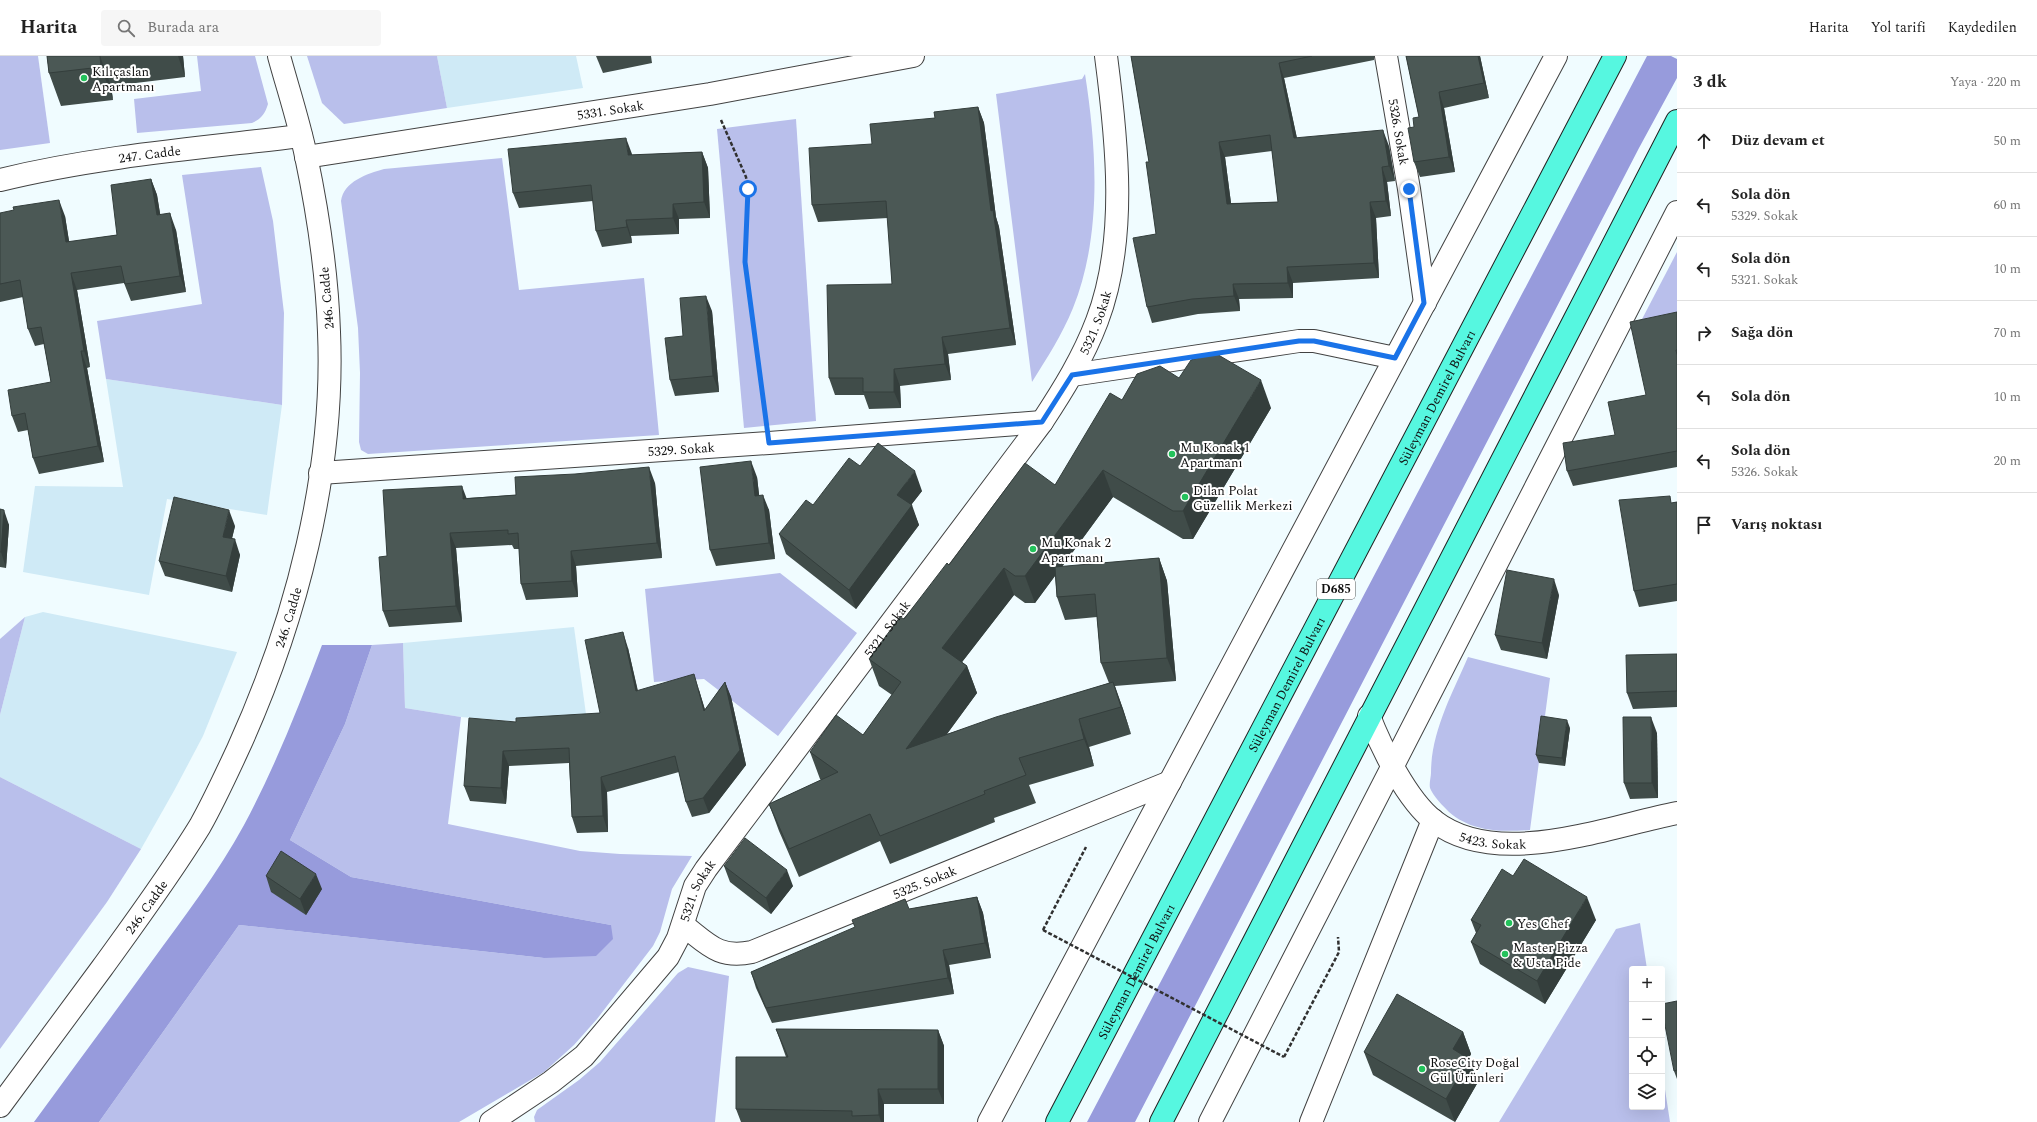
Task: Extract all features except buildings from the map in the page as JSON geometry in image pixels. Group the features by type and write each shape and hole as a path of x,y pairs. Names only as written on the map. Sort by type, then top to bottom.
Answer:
{"highway":[{"name":"Süleyman Demirel Bulvarı","path":"1057,1122 1615,56"},
{"path":"1161,1122 1368,716 1677,121"}],"street":[{"name":"246. Cadde","path":"0,1106 150,903 198,830 224,781 266,683 297,586 320,473 328,399 329,332 324,266 306,157 279,56"},
{"name":"5331. Sokak","path":"306,157 710,94 913,56"},
{"name":"5321. Sokak","path":"491,1122 551,1082 584,1056 668,957 683,925 695,886 706,869 1042,422 1072,375 1098,320 1110,271 1114,245 1117,191 1116,159 1106,56"},
{"name":"5326. Sokak","path":"1386,56 1409,189 1424,303"},
{"path":"989,1122 1556,56"},
{"name":"247. Cadde","path":"0,180 24,174 116,159 301,136"},
{"path":"1210,1122 1677,212"},
{"path":"1072,375 1299,341 1314,341 1395,358"},
{"name":"5329. Sokak","path":"320,473 769,443 1042,422"},
{"name":"5423. Sokak","path":"1368,716 1379,743 1405,787 1433,820 1452,832 1474,840 1508,844 1537,843 1563,839 1677,813"},
{"name":"5325. Sokak","path":"683,925 719,951 729,955 752,952 1170,782"},
{"path":"1310,1122 1433,820"}],"path":[{"path":"710,94 746,177 748,189 745,262 769,443"},
{"path":"1088,843 1043,930 1284,1057 1339,952 1337,932"}],"shaded area":[{"path":"0,56 38,56 50,143 0,150"},
{"path":"197,56 255,56 268,104 266,111 258,120 252,123 137,133 134,99 201,91"},
{"path":"307,56 437,56 447,108 344,124 322,103"},
{"path":"437,56 576,56 583,88 447,108"},
{"path":"1647,56 1671,56 1677,59 1677,78 1639,148 1135,1122 1087,1122"},
{"path":"1085,74 1094,162 1093,222 1089,252 1082,280 1069,318 1032,382 996,94 1082,79"},
{"path":"796,119 816,421 744,428 717,129"},
{"path":"502,158 519,290 644,278 659,435 368,454 361,450 359,442 360,373 358,328 341,201 343,194 351,183 357,179 384,169"},
{"path":"261,167 273,221 284,313 282,405 106,379 97,321 202,304 182,175"},
{"path":"1677,252 1677,314 1640,323"},
{"path":"106,379 282,405 267,515 167,499 149,595 23,572 35,486 123,487"},
{"path":"780,573 857,633 778,736 704,679 654,682 645,589"},
{"path":"43,612 237,652 203,736 141,849 0,777 0,715 25,617"},
{"path":"25,617 0,715 0,639"},
{"path":"574,627 586,714 509,721 461,717 405,708 403,643"},
{"path":"403,643 405,708 461,717 448,824 580,851 620,854 692,856 672,889 660,932 653,946 597,1019 574,1045 544,1072 459,1122 99,1122 239,925 544,958 611,925 351,877 290,840 345,724 372,645"},
{"path":"322,645 372,645 345,724 290,840 351,877 611,925 613,939 596,956 544,958 239,925 99,1122 34,1122 212,878 234,843 276,759"},
{"path":"1468,657 1550,678 1530,830 1508,831 1487,829 1467,824 1449,812 1431,791 1430,784 1432,758 1438,728"},
{"path":"0,777 141,849 107,902 0,1049"},
{"path":"1640,923 1647,966 1629,966 1629,1110 1665,1110 1665,1090 1670,1122 1499,1122 1616,929"},
{"path":"688,967 729,976 715,1122 535,1122 534,1117 537,1110 579,1080 600,1062 678,973"}],"place":[{"name":"Kılıçaslan Apartmanı","path":"84,78"},
{"name":"Mu Konak 1 Apartmanı","path":"1172,454"},
{"name":"Dilan Polat Güzellik Merkezi","path":"1185,497"},
{"name":"Mu Konak 2 Apartmanı","path":"1033,549"},
{"name":"Yes Chef","path":"1509,923"},
{"name":"Master Pizza & Usta Pide","path":"1505,954"},
{"name":"RoseCity Doğal Gül Ürünleri","path":"1422,1069"}],"route":[{"path":"748,189 745,262 769,443 1042,422 1072,375 1299,341 1314,341 1395,358 1424,303 1409,189"}]}
